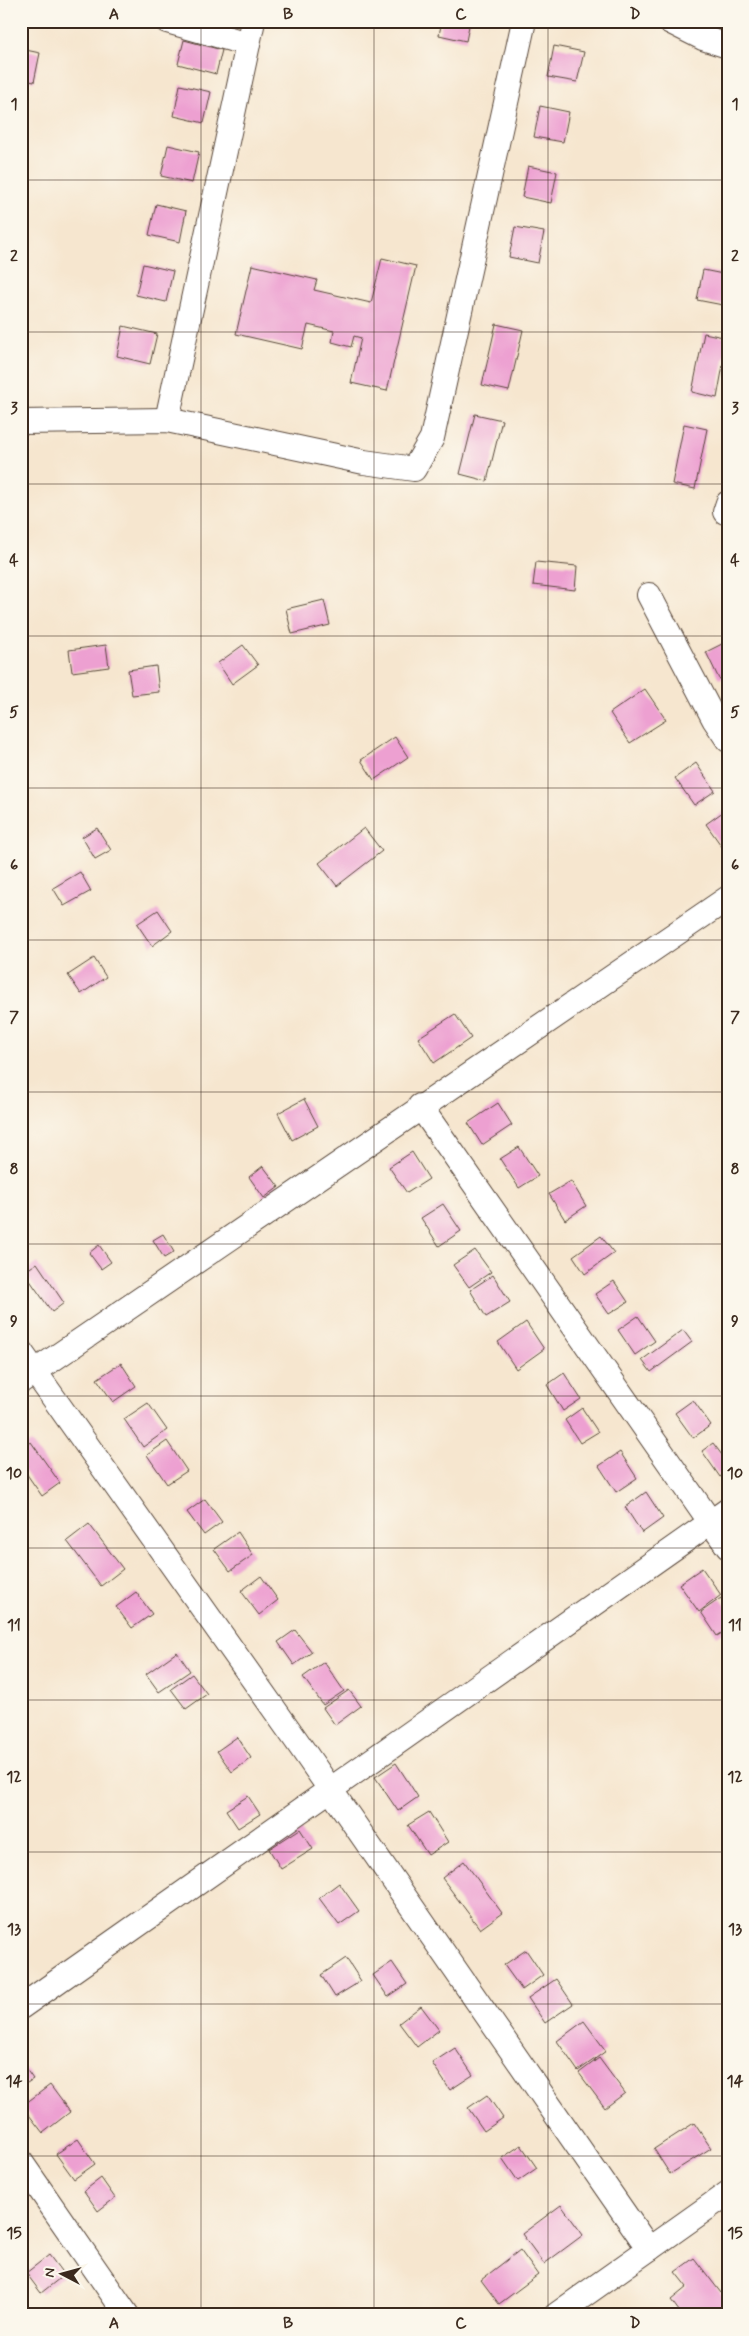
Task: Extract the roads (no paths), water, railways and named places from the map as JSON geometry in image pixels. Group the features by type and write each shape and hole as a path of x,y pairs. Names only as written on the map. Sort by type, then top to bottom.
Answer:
{"street":[{"path":"167,21 248,44"},
{"path":"167,420 253,21"},
{"path":"21,422 167,420 364,462 414,469 432,438 524,21"},
{"path":"669,21 703,38 728,46"},
{"path":"728,503 725,512 728,512"},
{"path":"649,595 714,719 728,740"},
{"path":"28,1376 420,1106 728,898"},
{"path":"420,1106 719,1516 728,1547"},
{"path":"21,1352 28,1376 330,1788 649,2249"},
{"path":"21,2007 719,1516"},
{"path":"21,2162 127,2315"},
{"path":"556,2315 728,2193"}]}
